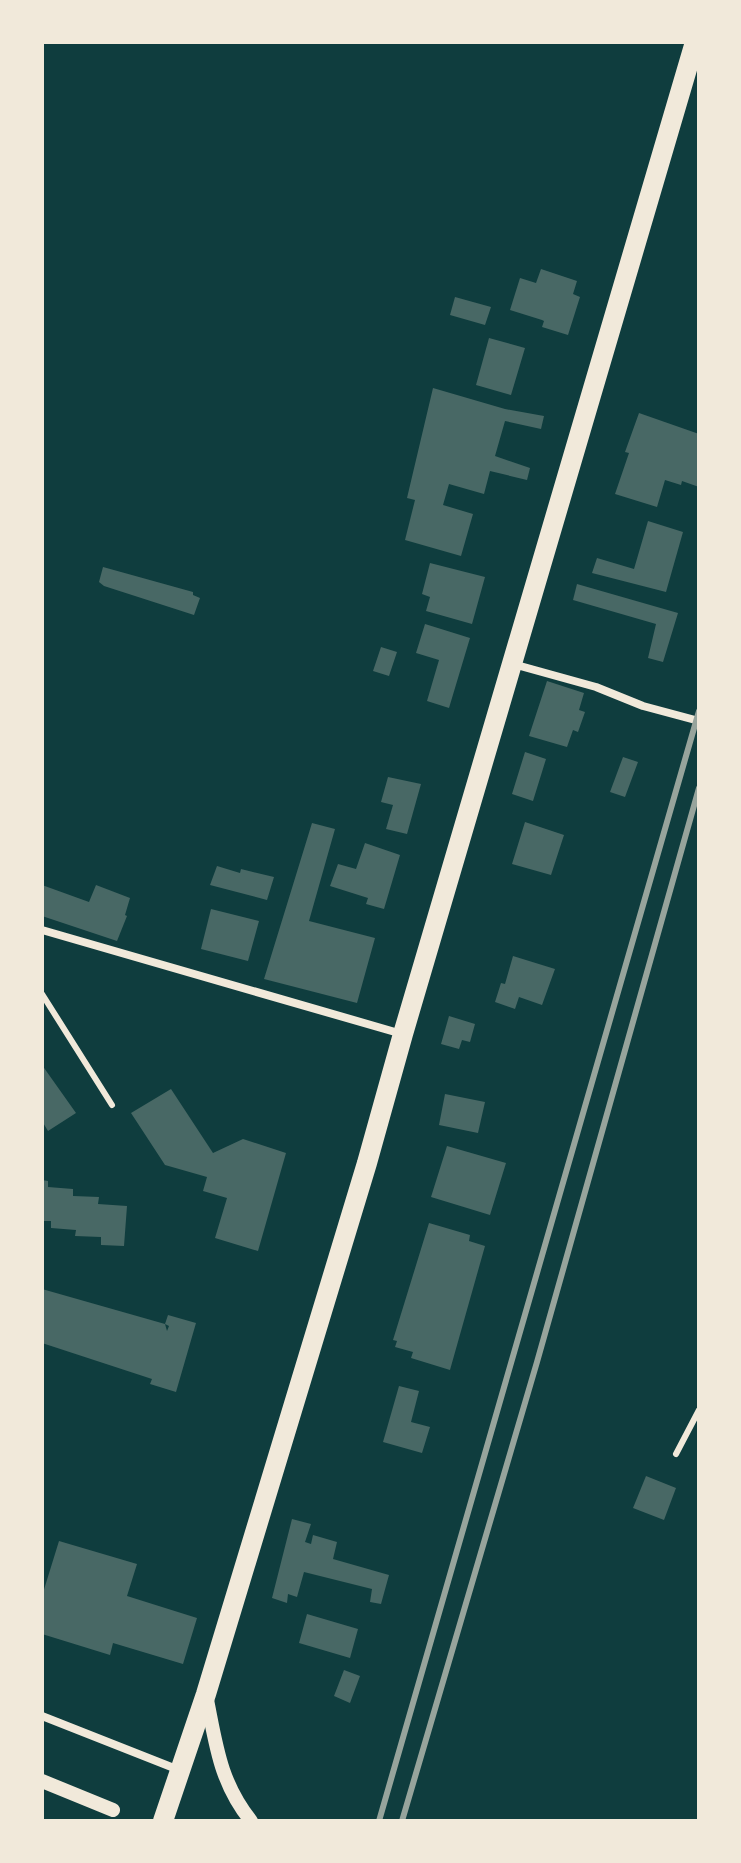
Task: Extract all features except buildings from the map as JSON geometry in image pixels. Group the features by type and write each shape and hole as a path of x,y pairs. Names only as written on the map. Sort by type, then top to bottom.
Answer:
{"main road":[{"path":"163,1821 206,1694 367,1163 695,42"}],"street":[{"path":"512,664 596,687 643,706 699,721"},
{"path":"42,930 403,1034"},
{"path":"206,1694 221,1766 234,1800 251,1821"},
{"path":"42,1716 179,1770"},
{"path":"42,1781 113,1810"}],"lane":[{"path":"42,994 112,1105"},
{"path":"676,1454 699,1410"}],"railway":[{"path":"379,1821 699,711"},
{"path":"402,1821 537,1362 699,788"}]}
